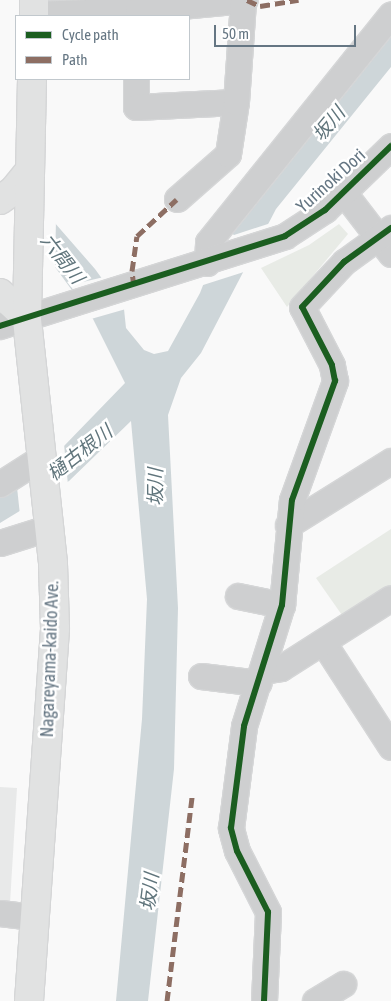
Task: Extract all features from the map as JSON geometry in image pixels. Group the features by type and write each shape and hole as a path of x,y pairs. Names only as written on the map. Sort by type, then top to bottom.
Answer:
{"main road":[{"name":"Nagareyama-kaido Ave.","path":"29,1001 55,628 53,563 40,461 27,318 32,80"},
{"path":"0,200 13,191 30,170"},
{"path":"0,294 27,318"}],"street":[{"path":"34,10 138,9 244,0 236,102 228,154 176,199"},
{"path":"209,262 208,242 391,14"},
{"path":"136,80 136,107 236,102"},
{"name":"Yurinoki Dori","path":"0,326 81,303 262,246 310,223 344,193 391,146"},
{"path":"264,1001 268,912 237,851 231,828 244,726 261,677 282,605 288,525 304,461 335,381 332,365 302,307 344,262 387,240 344,193"},
{"path":"0,484 40,461"},
{"path":"288,525 391,461"},
{"path":"0,542 46,515"},
{"path":"238,596 282,605"},
{"path":"201,676 261,677 281,668 391,598"},
{"path":"323,642 391,747"},
{"path":"0,913 35,917"},
{"path":"315,1001 344,984"}],"shaded area":[{"path":"339,224 348,234 287,307 261,268 309,245"},
{"path":"391,529 391,587 344,618 316,578"},
{"path":"0,787 17,788 10,903 0,902"}],"water":[{"path":"391,28 391,67 276,209 201,353 181,378 168,415 178,608 174,769 148,1001 116,1001 142,719 147,599 131,421 69,481 0,523 0,489 64,446 125,383 93,319 55,267 0,160 95,269 124,309 126,328 144,350 154,354 168,351 200,293 224,231"}],"pier":[{"path":"0,158 56,218 55,271 0,201"},
{"path":"271,223 247,271 200,286 227,230 234,235"},
{"path":"104,277 126,309 91,319 70,285"},
{"path":"64,444 68,485 20,515 16,478"}],"marked path":[{"path":"247,0 260,6 299,0"},
{"path":"134,286 132,271 137,236 177,199"},
{"path":"167,1001 192,796"}],"cycle path":[{"path":"0,326 285,236 325,210 391,146"},
{"path":"264,1001 268,912 237,851 231,828 244,726 282,605 292,500 335,381 332,365 302,307 344,262 391,228"}],"water label":[{"name":"坂川","path":"329,124"},
{"name":"六間川","path":"62,259"},
{"name":"樋古根川","path":"80,453"},
{"name":"坂川","path":"156,487"},
{"name":"坂川","path":"150,892"}]}
